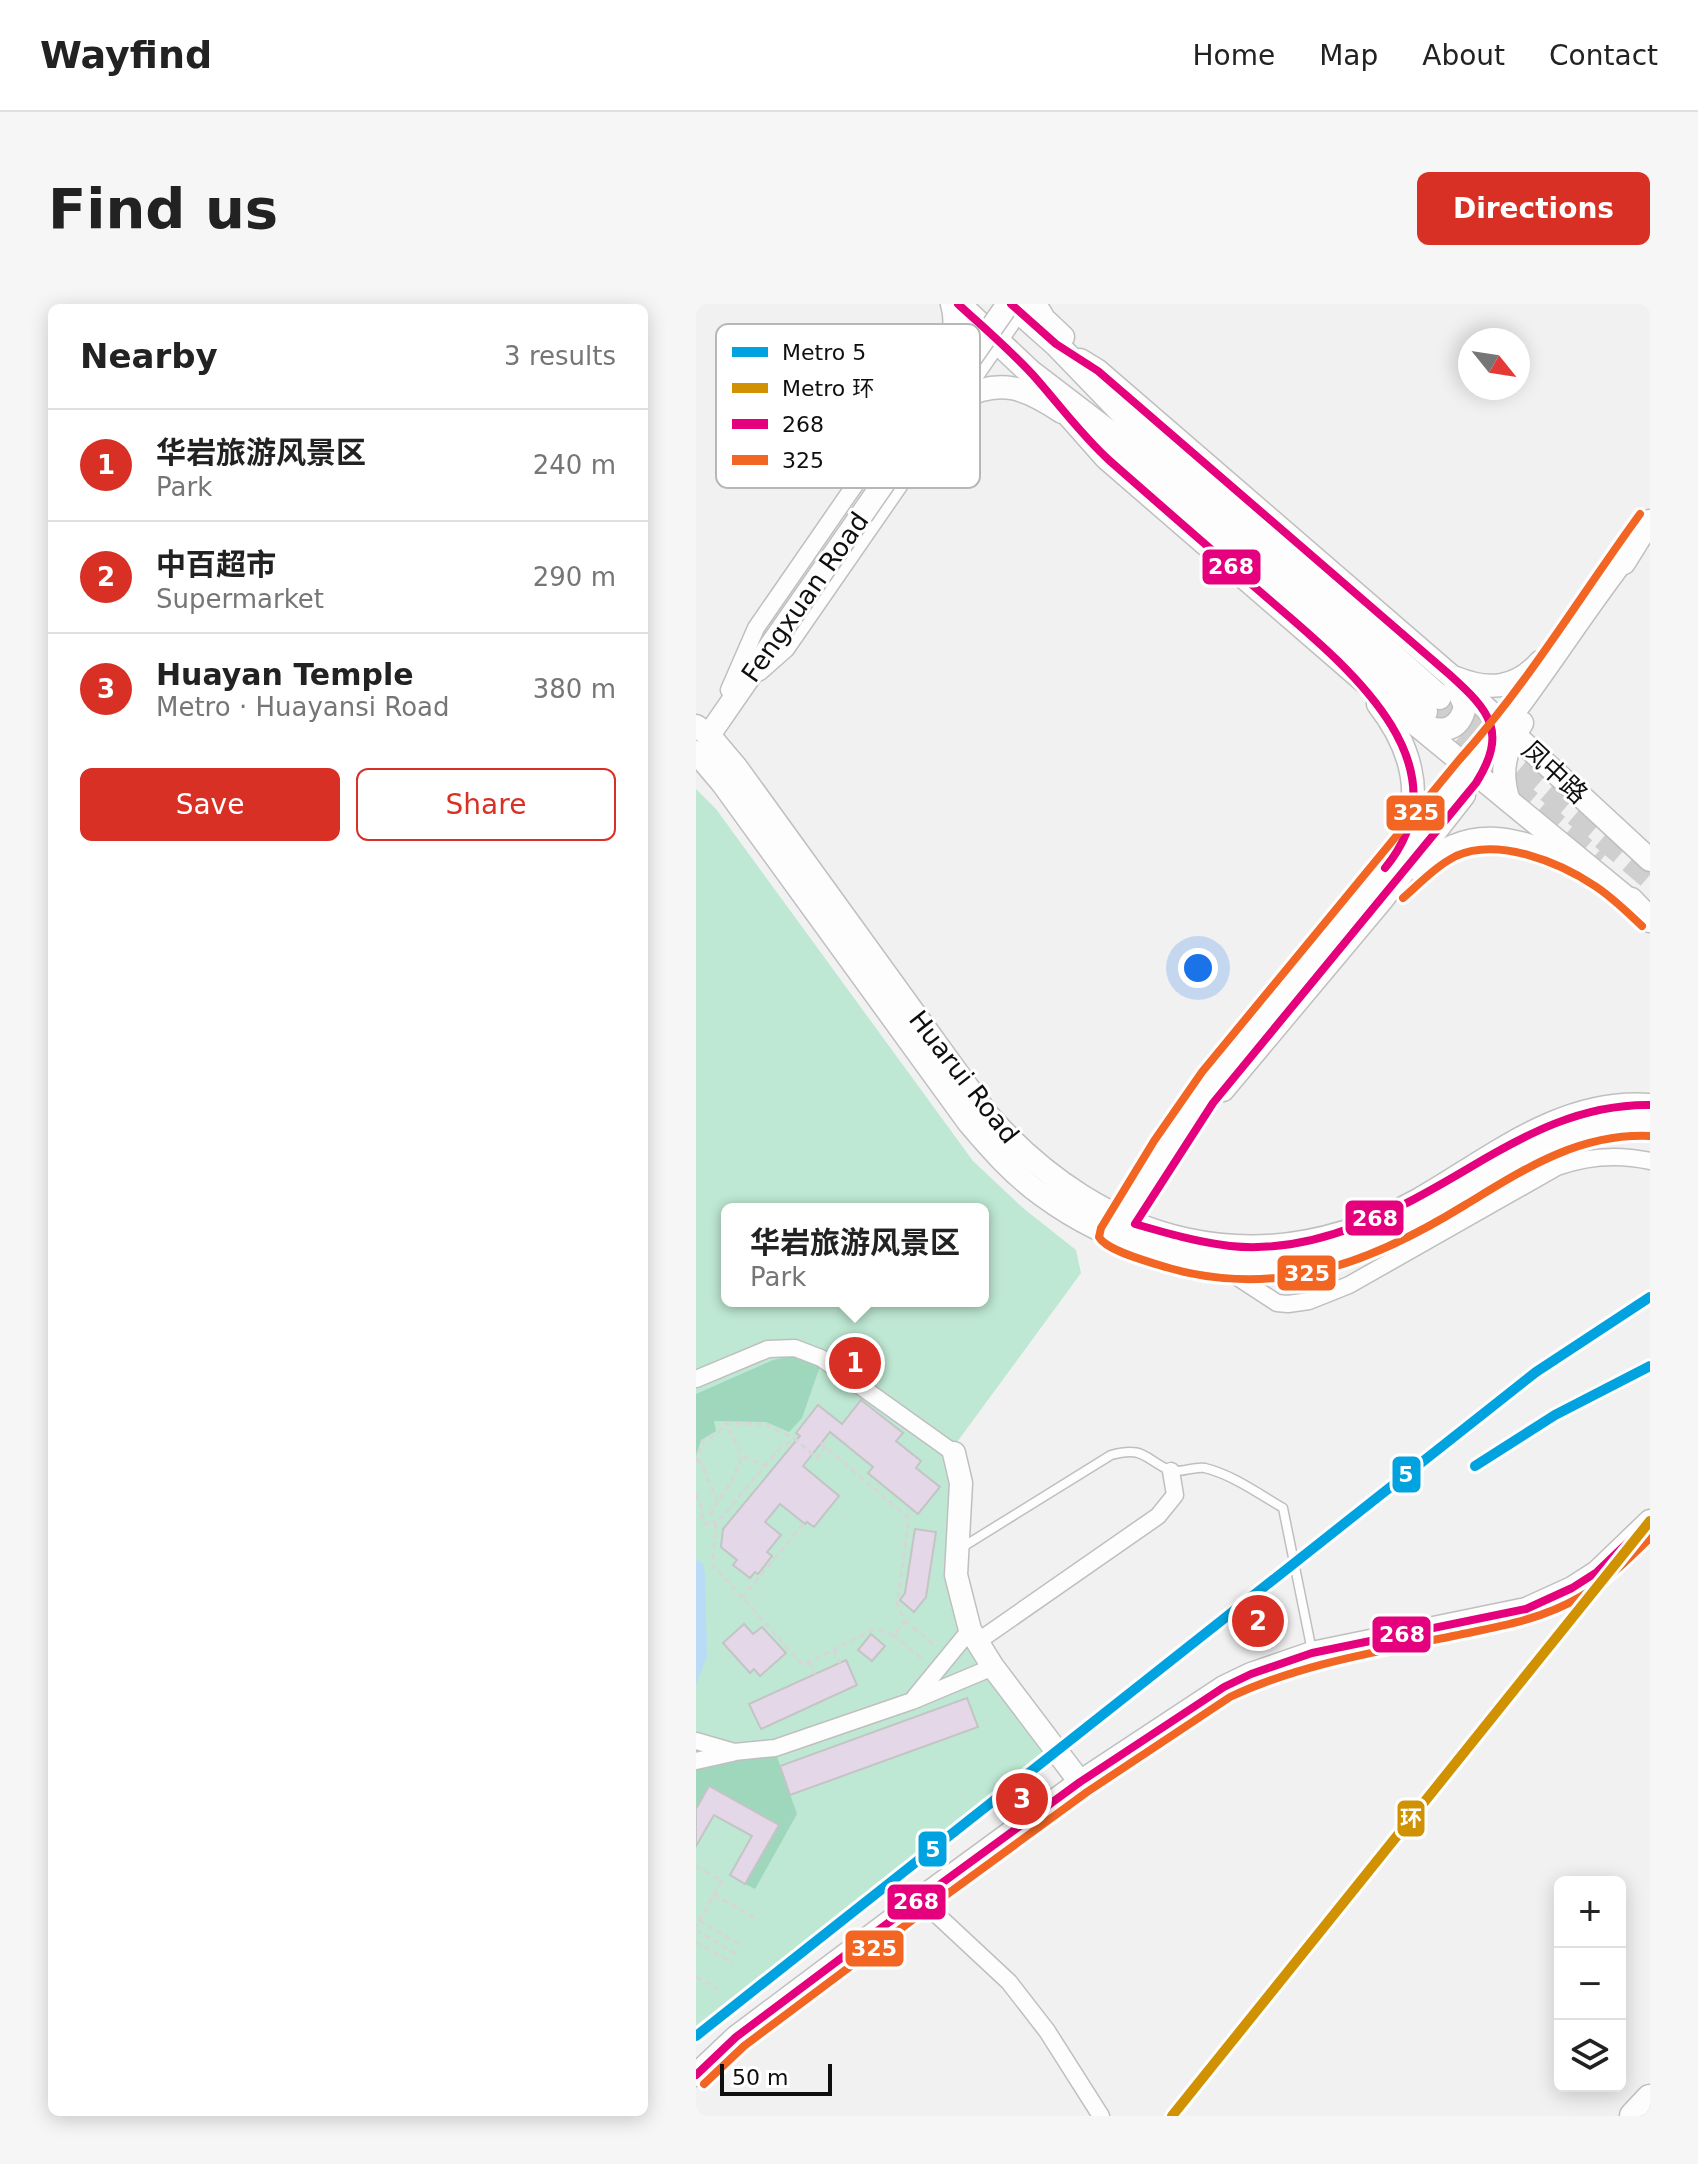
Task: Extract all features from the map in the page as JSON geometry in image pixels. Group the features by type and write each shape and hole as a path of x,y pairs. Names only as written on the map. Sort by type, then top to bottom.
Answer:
{"highway":[{"path":"1634,2116 1650,2099"}],"main road":[{"path":"1020,305 1136,427 1438,695"},
{"path":"956,324 957,317 966,307 1030,372 1438,695"},
{"path":"1631,900 1650,919"}],"street":[{"name":"Fengxuan Road","path":"980,326 995,304"},
{"name":"Fengxuan Road","path":"980,358 1020,305"},
{"name":"Fengxuan Road","path":"980,369 1020,305"},
{"path":"1020,305 1044,319 1098,371"},
{"name":"凤中路","path":"1056,344 1098,371 1438,695 1485,708 1505,733 1650,860"},
{"name":"凤中路","path":"1030,372 1106,458 1349,669 1631,900"},
{"path":"980,390 1016,387 1036,395 1070,417"},
{"name":"Fengxuan Road","path":"734,691 756,628 853,488"},
{"name":"Fengxuan Road","path":"700,736 771,638 872,488"},
{"name":"Fengxuan Road","path":"771,638 883,488"},
{"name":"Fengxuan Road","path":"734,691 786,649 898,488"},
{"path":"1438,695 1479,686 1511,684 1522,678 1540,663 1592,600 1650,521"},
{"path":"1509,801 1503,771 1505,733 1600,608 1630,551"},
{"path":"1123,1229 1179,1125 1211,1080 1399,851 1488,760 1592,600"},
{"path":"1349,669 1389,719 1408,760 1413,803 1408,829 1399,851"},
{"path":"1374,690 1431,729 1450,729 1458,724 1465,706 1460,692 1438,695"},
{"name":"Huarui Road","path":"700,736 736,767 987,1114 1023,1152 1123,1229 1189,1260 1222,1267 1287,1265 1330,1257 1426,1216 1547,1143 1609,1125 1650,1124"},
{"path":"1123,1229 1223,1089 1381,901 1473,772"},
{"path":"1381,901 1436,853 1480,837 1510,840 1539,848 1593,870"},
{"name":"Huarui Road","path":"1123,1229 1224,1246 1281,1246 1326,1237 1391,1214 1542,1127 1576,1114 1610,1107 1650,1105"},
{"path":"1222,1267 1277,1303 1309,1301 1349,1285 1557,1167 1587,1157 1650,1161"},
{"path":"696,1379 768,1349 795,1348 821,1358 954,1453 961,1483 956,1575 973,1636 1077,1778"},
{"path":"912,1701 948,1656 973,1636 1158,1516 1175,1495 1171,1471"},
{"path":"696,2056 728,2027 1077,1778 1224,1687 1311,1648 1522,1597 1555,1582 1587,1562 1617,1538 1650,1503"},
{"path":"1311,1648 1526,1609 1561,1594 1597,1572 1650,1521"},
{"path":"696,1761 734,1752 775,1748 912,1701 993,1667"},
{"path":"696,1741 734,1752"},
{"path":"696,2075 736,2037 1077,1778"},
{"path":"920,1899 1009,1982 1047,2031 1101,2116"}],"lane":[{"path":"957,1551 1111,1455 1138,1452 1171,1471 1202,1467 1224,1474 1283,1508 1311,1648"}],"path":[{"path":"726,1423 765,1424 795,1439 817,1458 823,1445 909,1518 897,1604 905,1621 948,1656"},
{"path":"726,1423 742,1456 765,1466"},
{"path":"717,1500 697,1460 703,1441 720,1431 726,1423"},
{"path":"795,1439 781,1447 716,1524 713,1565 803,1665 874,1629 893,1635 937,1670"},
{"path":"716,1524 711,1518 712,1509 732,1481 742,1456"},
{"path":"696,1494 703,1523 716,1524"},
{"path":"742,1598 804,1523"},
{"path":"893,1635 905,1621"},
{"path":"834,1650 840,1663"},
{"path":"809,1662 815,1674"},
{"path":"696,1866 722,1881 696,1928 738,1955"},
{"path":"714,1895 758,1920"},
{"path":"699,1921 743,1946"},
{"path":"696,1942 733,1963"},
{"path":"696,1977 718,1989"}],"green space":[{"path":"696,789 716,809 973,1161 1023,1208 1076,1250 1081,1273 949,1453 948,1579 957,1623 1046,1758 811,1946 696,2043"},
{"path":"792,1356 820,1366 802,1418 789,1432 766,1422 714,1421 716,1431 701,1440 696,1456 696,1394 773,1360"},
{"path":"776,1754 797,1814 755,1889 745,1884 779,1825 710,1786 696,1809 696,1766"}],"water":[{"path":"696,1561 703,1564 705,1574 707,1656 696,1685"}],"building":[{"path":"861,1400 903,1433 896,1441 921,1461 916,1468 940,1487 918,1514 868,1473 873,1467 830,1432 803,1466 839,1496 814,1527 807,1522 805,1524 780,1504 765,1522 781,1535 767,1552 772,1556 758,1574 755,1572 750,1578 733,1565 737,1560 721,1547 723,1529 800,1436 796,1433 818,1405 842,1424"},
{"path":"915,1529 936,1532 926,1597 914,1612 900,1600 905,1593"},
{"path":"744,1624 753,1634 762,1627 786,1653 760,1676 754,1669 750,1673 723,1643"},
{"path":"871,1634 885,1646 872,1661 858,1650"},
{"path":"846,1660 857,1685 761,1729 749,1704"},
{"path":"967,1698 978,1727 790,1795 780,1766"},
{"path":"709,1786 779,1825 745,1884 730,1875 752,1836 714,1815 696,1846 696,1809"}],"tunnel":[{"path":"1439,697 1650,878"},
{"path":"1430,716 1599,862"}],"metro line":[{"name":"5","path":"696,2036 1536,1372 1650,1297"},
{"name":"5","path":"1475,1466 1555,1415 1650,1366"},
{"name":"环","path":"1172,2116 1650,1521"}],"transit line":[{"name":"268","path":"958,304 980,324"},
{"name":"268","path":"1011,304 1056,344 1098,371 1450,675 1484,712 1492,736 1486,765 1476,783 1213,1103 1135,1224 1230,1246 1263,1247 1325,1237 1385,1214 1555,1123 1601,1110 1650,1105"},
{"name":"268","path":"980,324 1024,366 1100,451 1321,645 1354,677 1382,712 1404,749 1413,788 1408,827 1385,868"},
{"name":"325","path":"1640,514 1508,701 1202,1072 1154,1141 1101,1228 1099,1237 1126,1254 1201,1275 1241,1279 1280,1278 1318,1271 1392,1245 1530,1167 1575,1147 1624,1137 1650,1136"},
{"name":"325","path":"1403,898 1456,856 1490,849 1509,851 1546,861 1580,877 1607,895 1642,926"},
{"name":"268","path":"696,2075 736,2037 920,1899 1080,1782 1224,1687 1312,1653 1526,1609 1572,1588 1597,1572 1650,1521"},
{"name":"325","path":"704,2084 744,2046 927,1909 1087,1792 1230,1697 1311,1667 1502,1626 1550,1612 1599,1584 1650,1538"}],"place":[{"name":"华岩旅游风景区","path":"855,1363"},
{"name":"中百超市","path":"1258,1621"},
{"name":"Huayan Temple","path":"1022,1799"}]}
